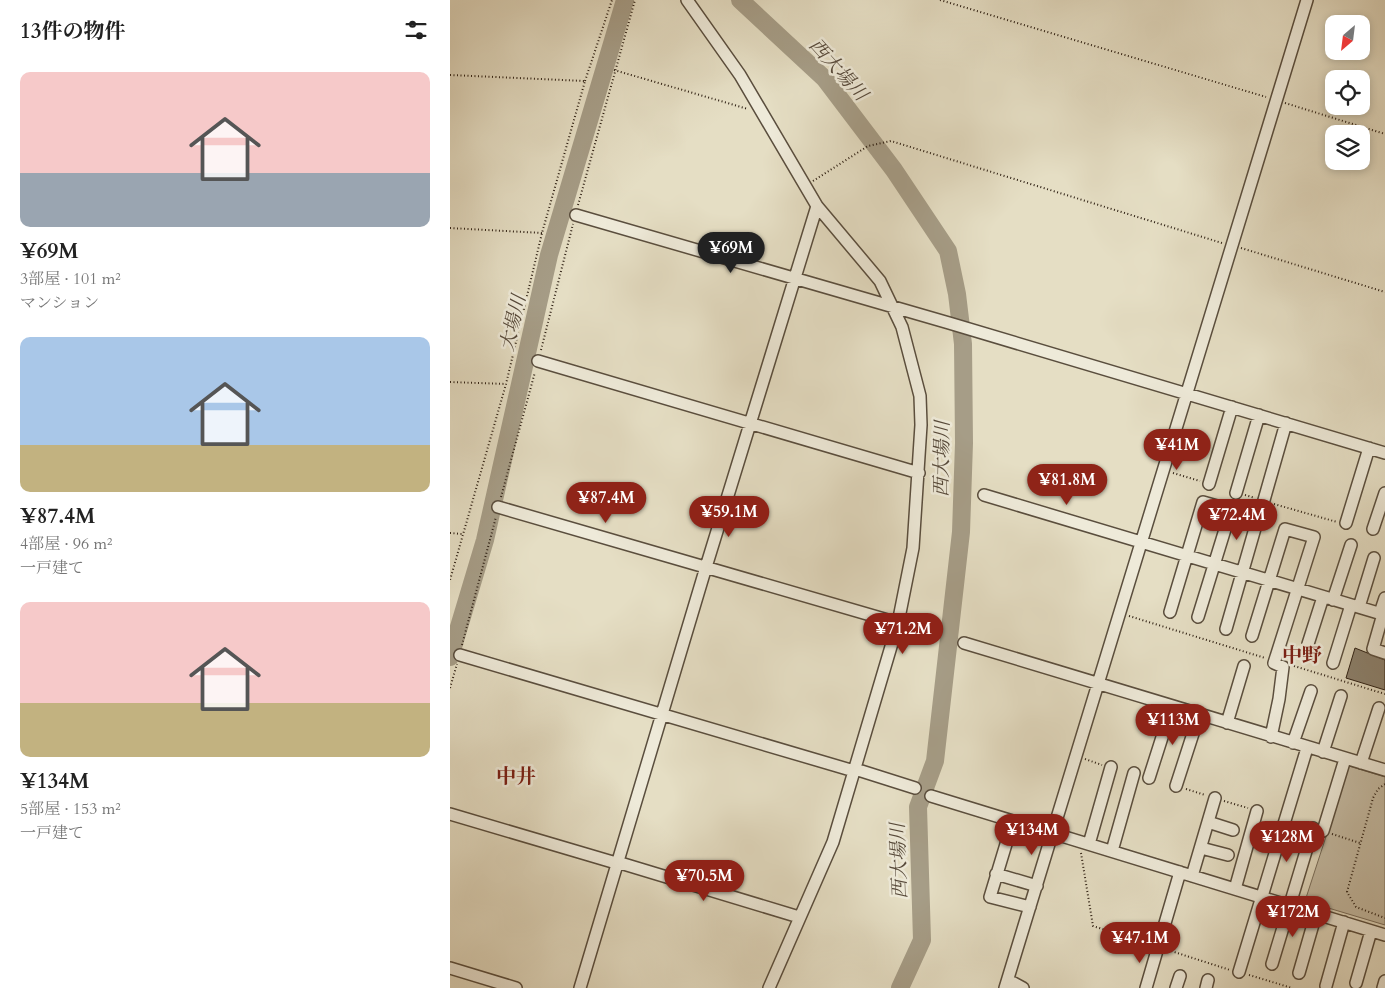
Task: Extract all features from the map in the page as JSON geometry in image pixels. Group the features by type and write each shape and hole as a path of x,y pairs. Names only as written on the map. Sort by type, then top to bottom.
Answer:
{"street":[{"path":"687,0 740,75 817,206 880,281 894,307 920,396 919,473 913,548 898,623 833,842 768,988"},
{"path":"1023,988 1007,984 1307,0"},
{"path":"580,988 616,863 817,206"},
{"path":"576,215 949,322 1385,453"},
{"path":"538,361 919,473"},
{"path":"1209,484 1232,407"},
{"path":"1236,493 1259,415"},
{"path":"1264,500 1286,423"},
{"path":"1346,523 1369,448"},
{"path":"1373,529 1385,493"},
{"path":"984,495 1383,614"},
{"path":"1170,612 1203,502 1231,510 1198,617"},
{"path":"498,507 898,623"},
{"path":"1226,629 1258,518"},
{"path":"1252,636 1285,529 1314,537 1274,660 1274,663 1283,667 1271,737"},
{"path":"1308,644 1351,546"},
{"path":"1333,663 1374,558"},
{"path":"1385,598 1383,614 1373,649 1385,652"},
{"path":"964,643 1293,744 1385,770"},
{"path":"460,655 915,788"},
{"path":"1227,724 1244,666"},
{"path":"1293,744 1311,690"},
{"path":"1323,752 1341,696"},
{"path":"1149,778 1172,706"},
{"path":"1361,763 1379,708"},
{"path":"1176,786 1199,714"},
{"path":"1239,972 1307,748"},
{"path":"1272,964 1289,906 1345,759"},
{"path":"1089,844 1111,767"},
{"path":"1112,851 1134,773"},
{"path":"931,796 1385,935"},
{"path":"1192,876 1216,798"},
{"path":"1235,889 1257,811"},
{"path":"450,814 799,917"},
{"path":"1013,821 990,897 1030,907"},
{"path":"1208,822 1233,830"},
{"path":"1201,848 1228,855"},
{"path":"1146,988 1180,872"},
{"path":"996,874 1037,886"},
{"path":"1299,973 1316,914"},
{"path":"1326,986 1344,922"},
{"path":"1356,983 1371,931"},
{"path":"450,968 516,988"},
{"path":"1176,988 1180,976"},
{"path":"1383,988 1385,981"}],"path":[{"path":"450,580 506,384 542,233 585,81 612,0"},
{"path":"450,688 634,0"},
{"path":"940,0 1385,134"},
{"path":"614,70 762,113"},
{"path":"450,75 585,81"},
{"path":"805,186 868,146 891,141 1385,292"},
{"path":"450,228 542,233"},
{"path":"450,382 506,384"},
{"path":"450,534 462,534"},
{"path":"1121,613 1274,660"},
{"path":"1293,666 1385,694"},
{"path":"1385,784 1378,789 1373,798 1347,892 1356,907 1385,918"}],"shaded area":[{"path":"1349,766 1385,777 1385,925 1305,901"}],"building":[{"path":"1355,648 1385,660 1385,690 1346,678"}],"waterway":[{"name":"大場川","path":"450,657 485,540 549,255 625,0"},
{"name":"西大場川","path":"740,0 825,79 894,170 948,251 957,294 963,344 964,443 961,532 935,761 918,807 922,940 900,988"}],"district":[{"name":"中野","path":"1302,655"},
{"name":"中井","path":"516,776"}]}
